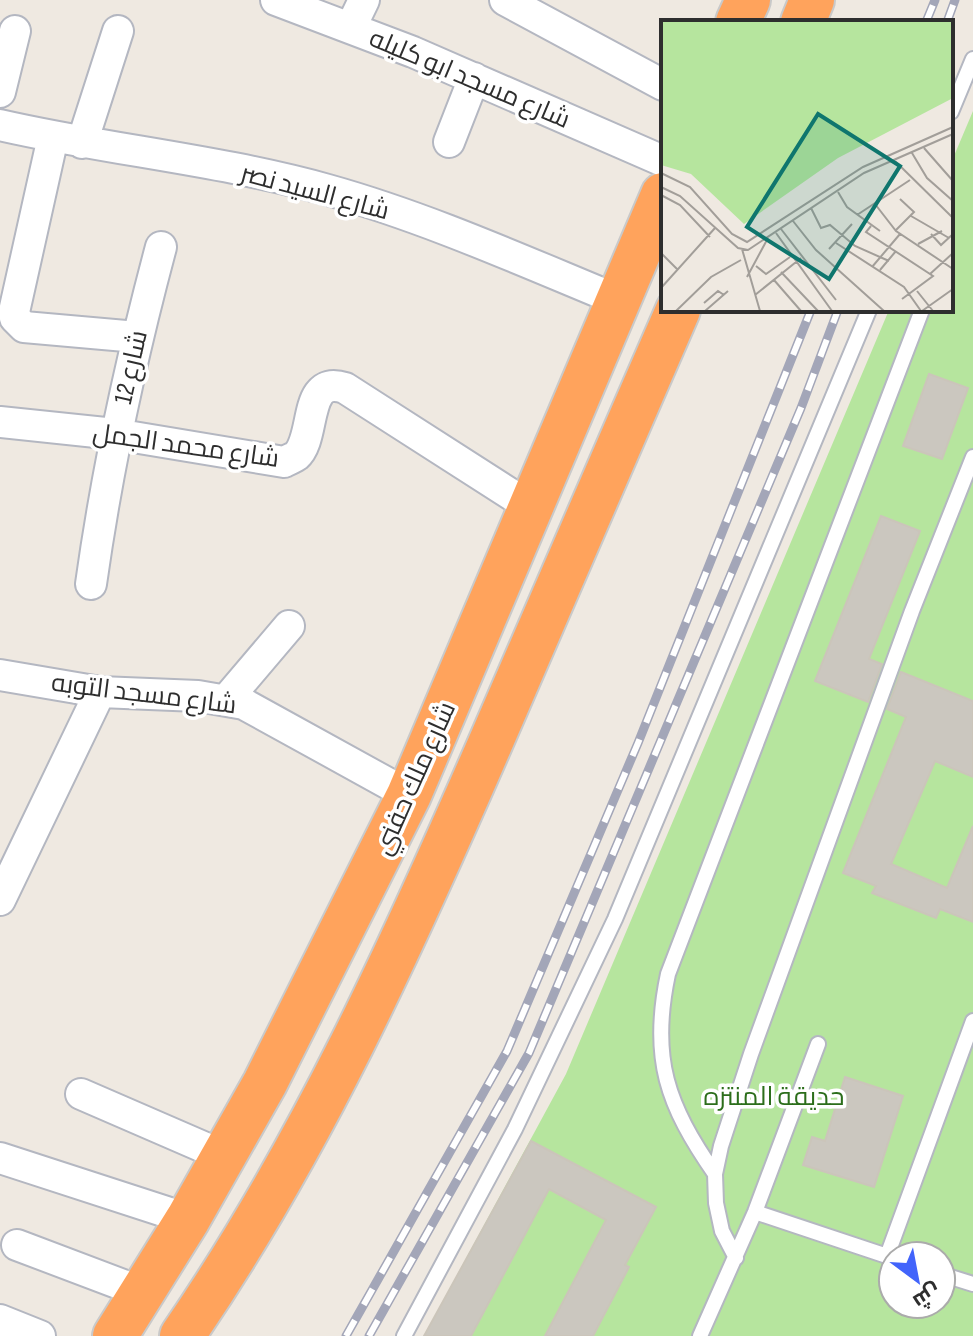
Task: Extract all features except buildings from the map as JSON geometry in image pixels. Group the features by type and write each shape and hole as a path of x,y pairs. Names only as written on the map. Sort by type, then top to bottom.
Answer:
{"highway":[{"path":"804,20 812,0"},
{"name":"شارع ملك حفني","path":"115,1336 188,1219 271,1070 409,795 661,200"},
{"path":"182,1336 310,1127 373,1003 451,832 677,312"}],"street":[{"name":"شارع مسجد ابو كليله","path":"276,0 358,13 474,78 661,160"},
{"path":"505,0 661,84"},
{"path":"0,92 15,31"},
{"path":"118,31 68,140 9,297 15,318 24,327 137,337"},
{"path":"449,142 474,78"},
{"name":"شارع السيد نصر","path":"0,125 264,174 327,190 451,232 618,300"},
{"name":"شارع 12","path":"91,584 115,434 161,247"},
{"name":"شارع محمد الجمل","path":"0,422 115,434 284,462 296,457 303,446 317,398 323,388 334,384 345,388 529,506"},
{"path":"227,699 289,626"},
{"name":"شارع مسجد التوبه","path":"0,675 100,692 227,699 259,710 409,795"},
{"path":"4,883 100,692"},
{"path":"81,1094 224,1156"},
{"path":"0,1158 188,1219"},
{"path":"17,1245 144,1293"},
{"path":"0,1320 40,1336"}],"lane":[{"path":"953,107 973,59"},
{"path":"404,1336 515,1129 609,932 868,312"},
{"path":"715,1174 679,1115 666,1081 660,1045 660,1009 668,974 921,312"},
{"path":"736,1258 722,1231 716,1203 715,1174 721,1146 751,1054 912,611 973,457"},
{"path":"896,1240 973,1021"},
{"path":"700,1336 755,1212 818,1044"},
{"path":"755,1212 877,1253"}],"green space":[{"name":"حديقة المنتزه","path":"973,111 973,1336 424,1336 566,1074 888,312 953,312 953,158"}],"railway":[{"path":"927,20 935,0"},
{"path":"948,20 955,0"},
{"path":"346,1336 507,1051 638,743 810,312"},
{"path":"369,1336 529,1053 801,408 837,312"}]}
